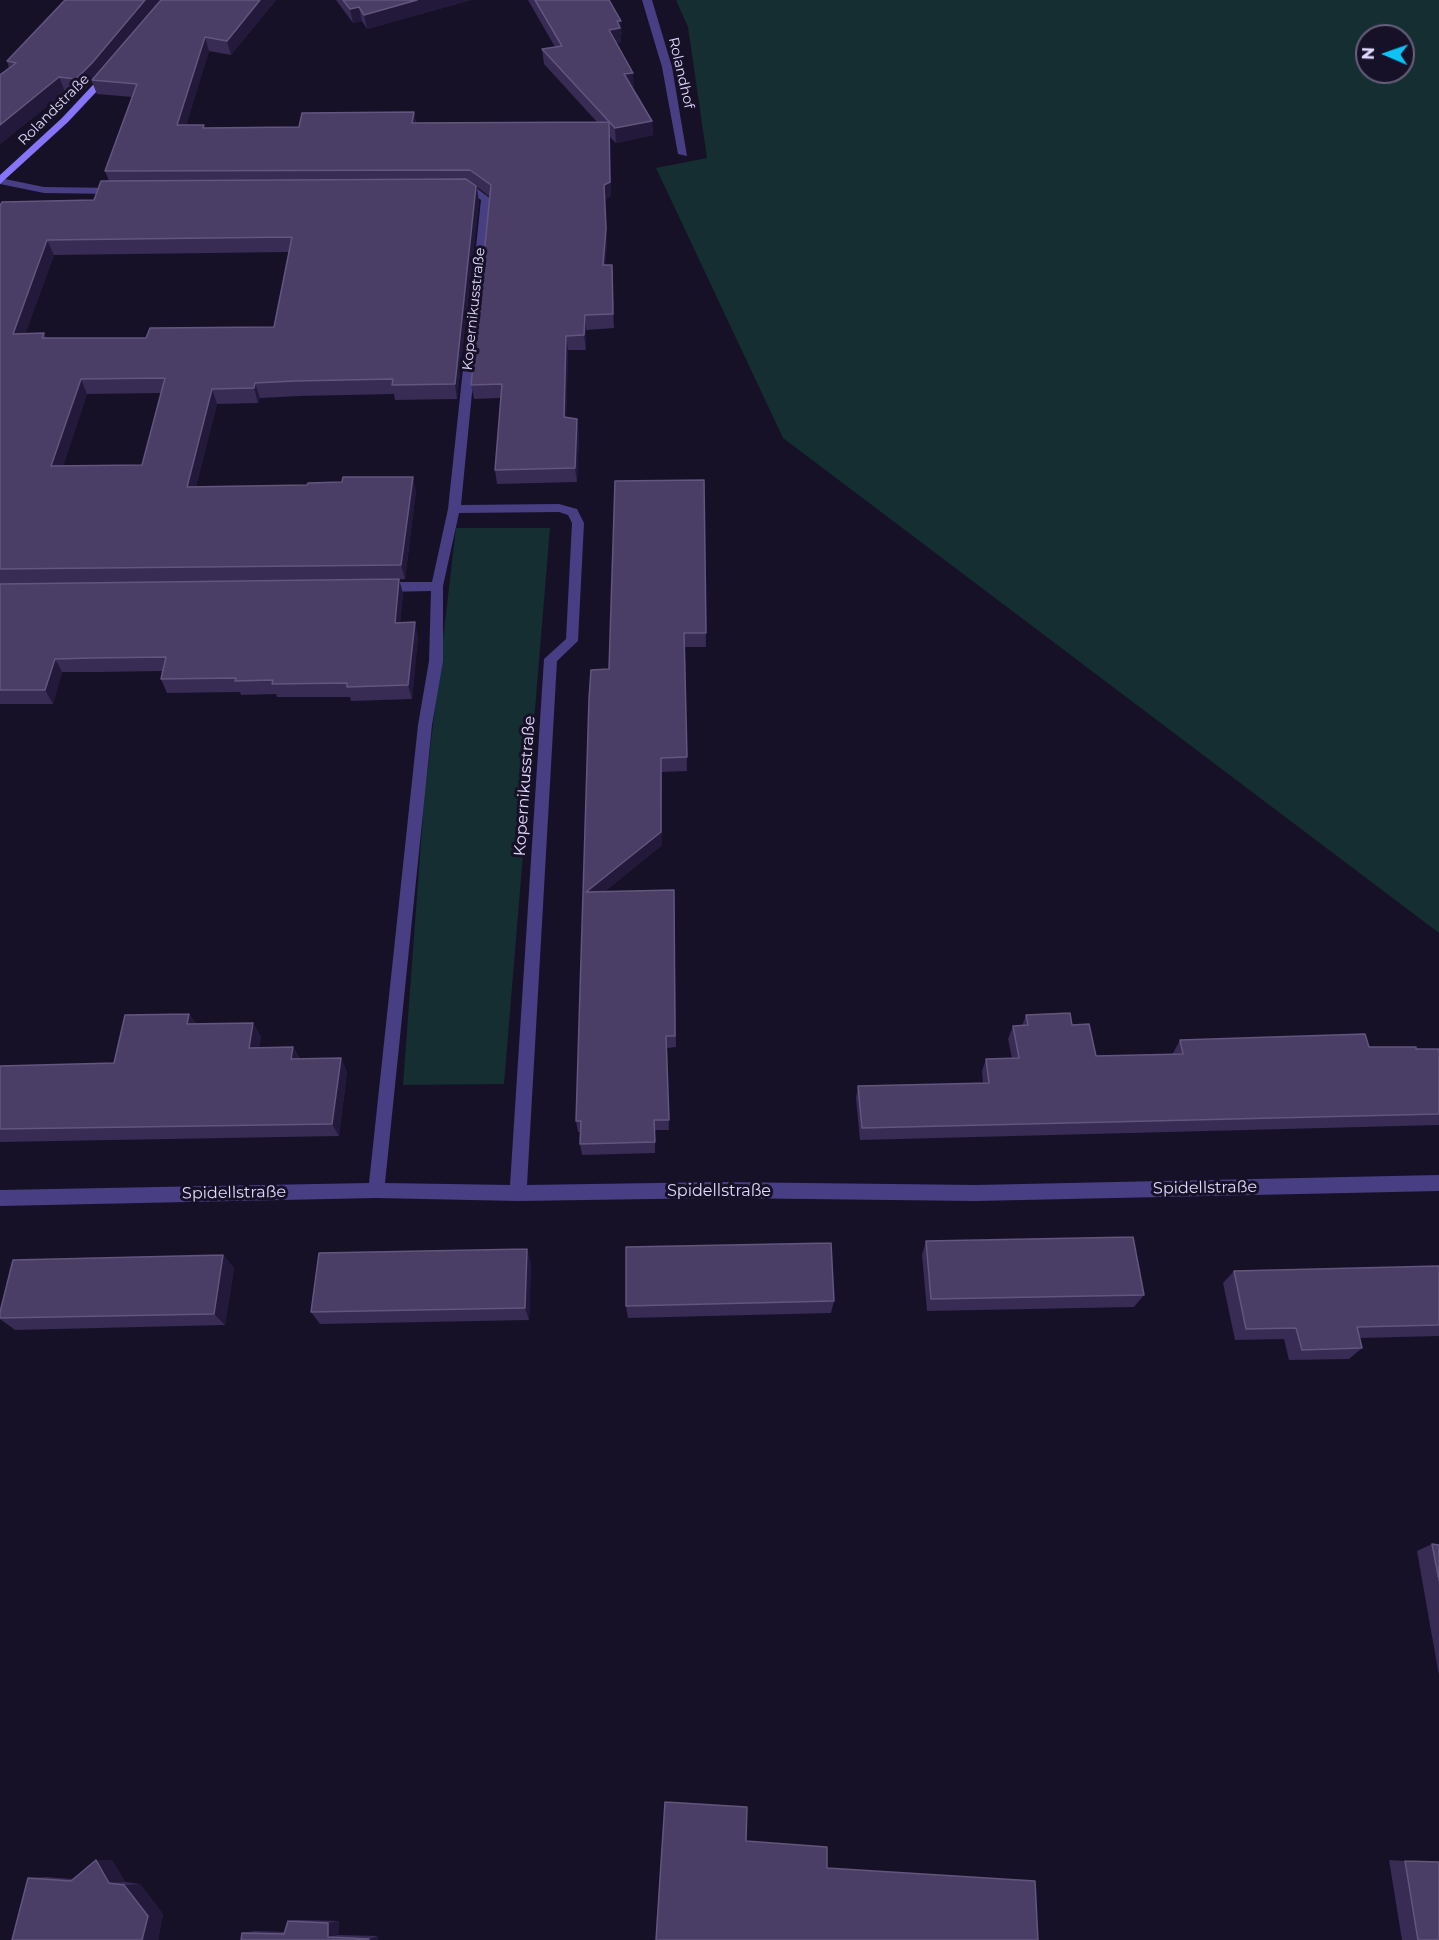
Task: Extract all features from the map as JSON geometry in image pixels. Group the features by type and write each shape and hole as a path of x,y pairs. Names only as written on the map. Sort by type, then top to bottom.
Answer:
{"main road":[{"name":"Rolandstraße","path":"0,181 64,120 117,63"}],"street":[{"name":"Rolandhof","path":"647,0 667,67 683,154"},
{"path":"0,181 44,190 125,191"},
{"name":"Kopernikusstraße","path":"376,1190 421,760 436,661 437,586 454,509 486,199 471,189 448,189"},
{"name":"Kopernikusstraße","path":"454,509 559,508 573,512 578,523 572,641 551,659 518,1193"},
{"path":"366,587 437,586"},
{"name":"Spidellstraße","path":"0,1198 376,1190 518,1193 733,1191 976,1193 1439,1184"}],"green space":[{"path":"676,0 1439,0 1439,933 783,438 656,168 707,158 688,27"},
{"path":"456,528 550,528 504,1084 403,1085 424,801"}],"building":[{"path":"65,0 145,0 76,79 59,77 0,125 0,75 16,63 7,61"},
{"path":"161,0 260,0 227,41 205,37 177,125 204,125 203,128 299,127 302,113 414,112 412,123 609,122 610,182 604,185 606,228 603,265 612,265 613,314 585,315 584,335 566,336 564,417 577,419 575,468 495,470 502,384 471,385 491,185 470,170 105,171 137,84 92,80"},
{"path":"343,0 417,0 364,15 359,7 350,9"},
{"path":"535,0 609,0 621,21 617,21 620,28 609,30 633,73 624,74 652,121 615,128 542,49 562,46"},
{"path":"466,179 476,186 455,384 392,385 393,379 295,381 255,383 254,388 212,389 187,487 307,485 308,483 342,482 343,477 413,477 401,565 0,569 0,206 2,202 94,200 101,181","holes":["292,237 274,327 150,328 146,338 42,338 44,333 13,334 47,240","165,378 142,465 51,466 81,379"]},
{"path":"704,480 706,633 684,633 687,757 661,758 661,832 586,892 674,890 675,1036 666,1036 669,1120 654,1120 655,1142 580,1144 581,1121 576,1121 589,699 591,670 609,669 615,481"},
{"path":"399,579 395,623 415,622 408,685 347,687 347,683 272,684 273,680 235,681 236,678 161,679 166,657 55,659 45,690 0,690 0,584"},
{"path":"1070,1013 1072,1025 1089,1024 1096,1056 1183,1054 1180,1040 1365,1034 1369,1047 1439,1049 1439,1114 862,1128 858,1086 989,1083 986,1059 1019,1058 1013,1026 1028,1025 1026,1015"},
{"path":"189,1014 187,1024 253,1023 249,1048 293,1047 291,1059 341,1058 332,1124 0,1129 0,1066 114,1063 125,1015"},
{"path":"1133,1237 1144,1295 931,1299 926,1241"},
{"path":"831,1243 834,1301 626,1306 626,1247"},
{"path":"527,1249 525,1308 311,1312 319,1253"},
{"path":"223,1255 214,1314 0,1318 13,1260"},
{"path":"1439,1266 1439,1325 1357,1327 1362,1348 1302,1350 1296,1328 1246,1329 1234,1271"},
{"path":"1432,1544 1439,1545 1439,1580"},
{"path":"665,1802 747,1807 746,1841 827,1847 827,1868 1035,1881 1038,1940 656,1940"},
{"path":"96,1860 109,1883 124,1885 148,1916 142,1940 12,1940 28,1878 71,1881"},
{"path":"1405,1861 1439,1862 1439,1940 1418,1940"},
{"path":"288,1921 328,1923 328,1937 369,1939 241,1940 242,1933 284,1934"}]}
